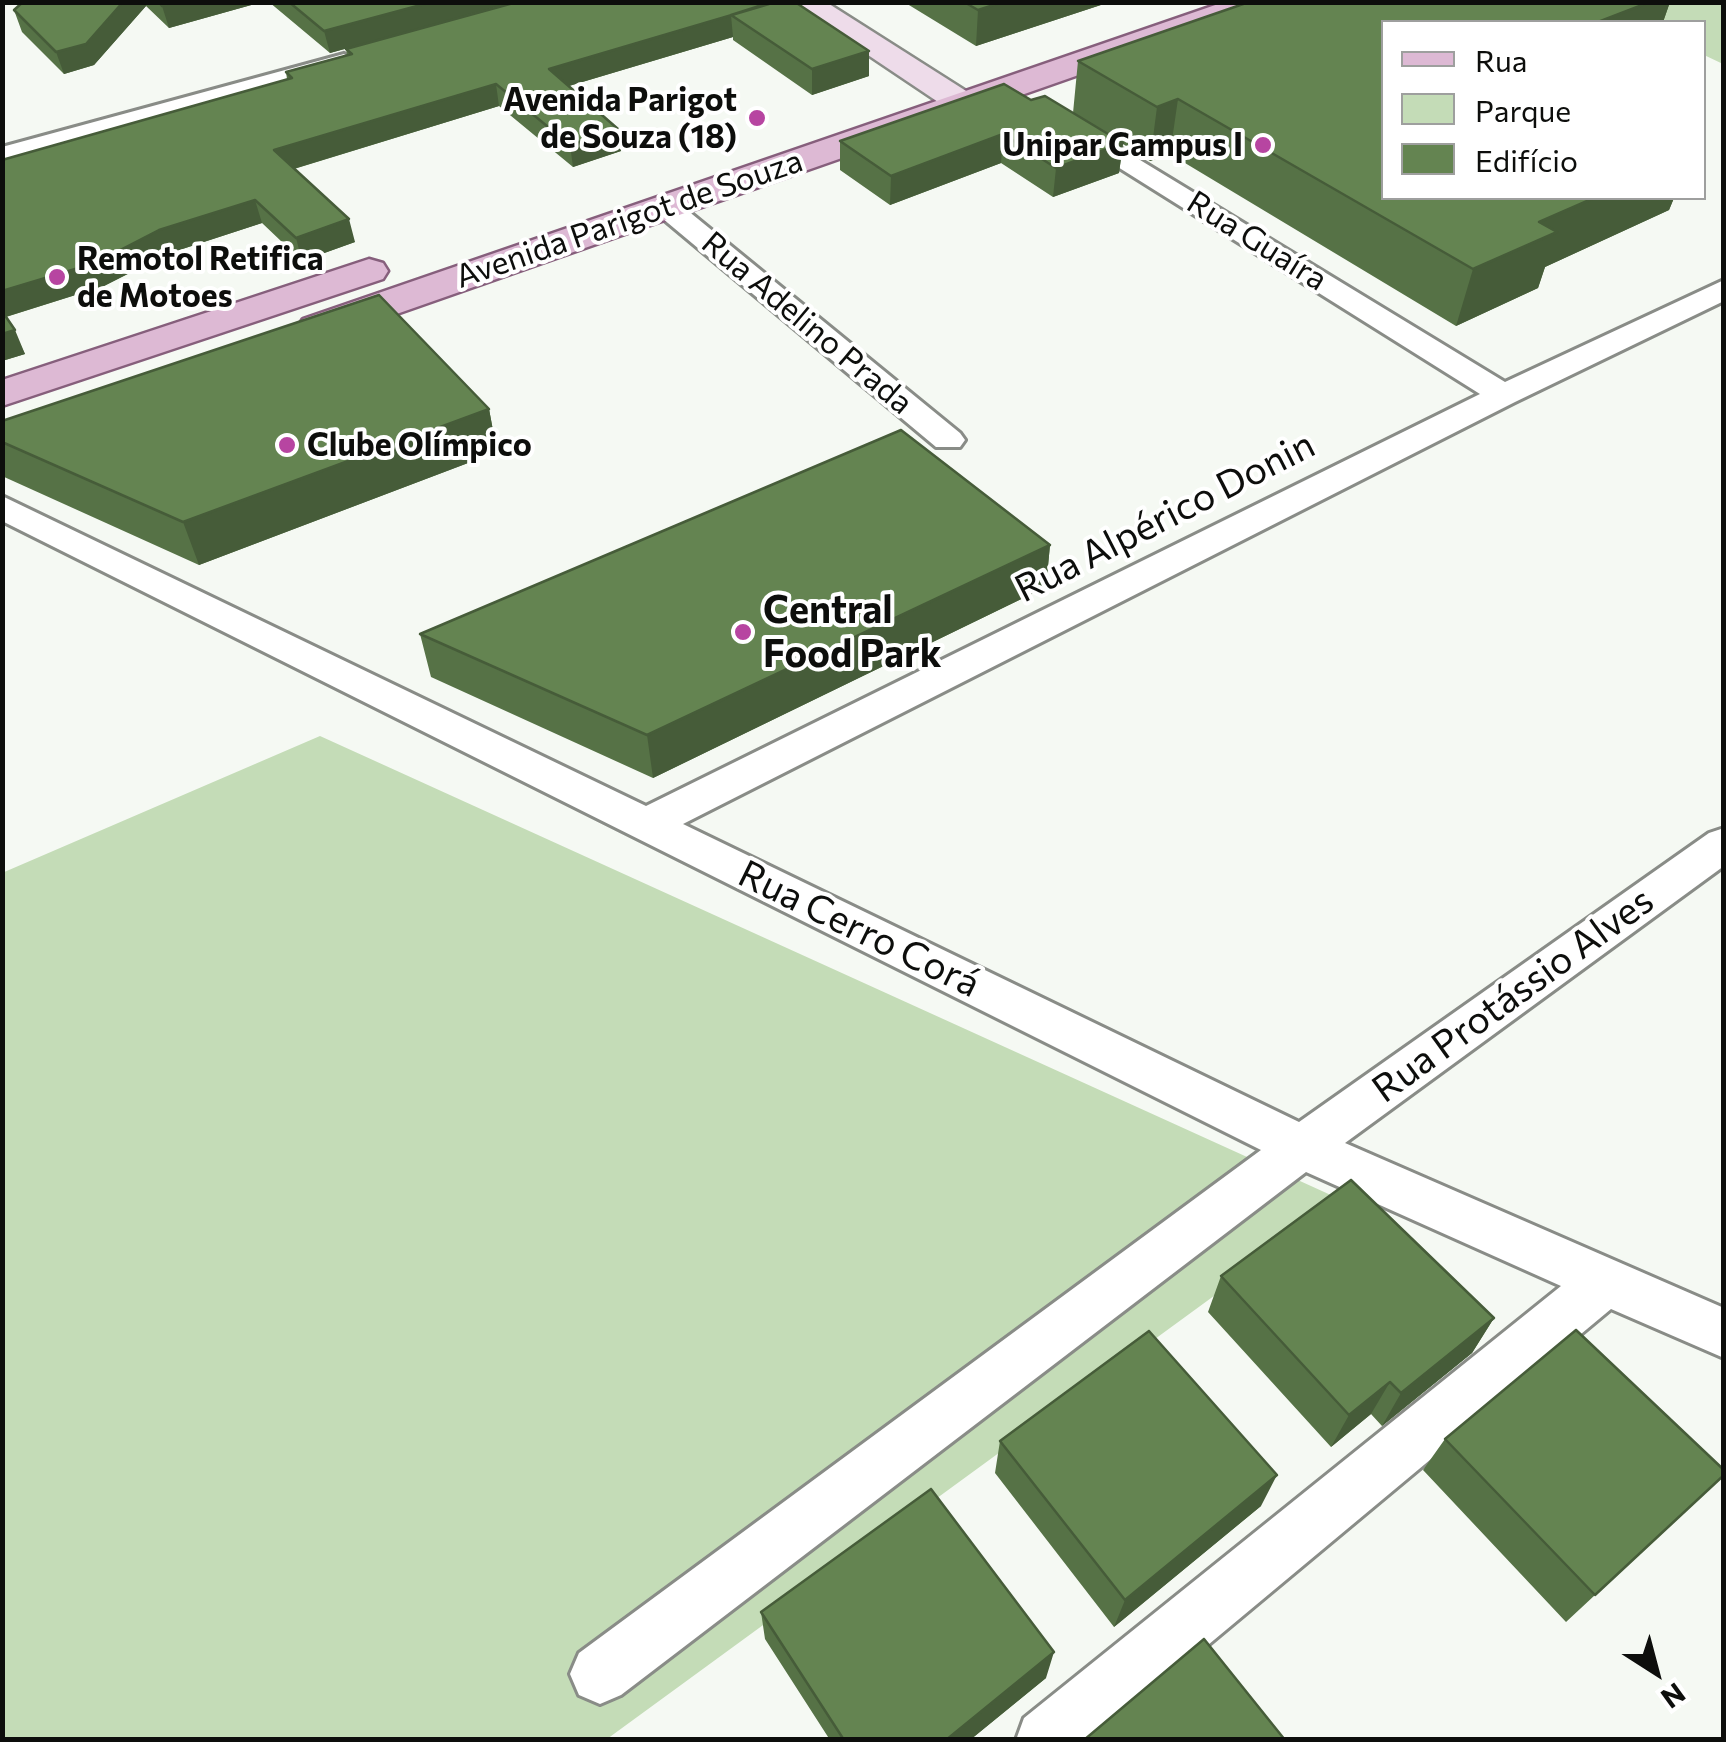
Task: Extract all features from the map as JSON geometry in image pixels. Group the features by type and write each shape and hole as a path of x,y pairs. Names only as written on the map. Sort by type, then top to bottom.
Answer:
{"main road":[{"name":"Avenida Parigot de Souza","path":"279,341 962,103 993,71 1164,2"},
{"name":"Avenida Parigot de Souza","path":"520,220 930,82 993,71 1256,2"},
{"name":"Avenida Parigot de Souza","path":"2,394 409,257"}],"street":[{"path":"804,2 962,103"},
{"path":"2,156 367,55"},
{"name":"Rua Guaíra","path":"993,71 1504,395"},
{"name":"Rua Adelino Prada","path":"666,207 948,440"},
{"name":"Rua Alpérico Donin","path":"646,824 1724,289"},
{"name":"Rua Cerro Corá","path":"2,507 1302,1147 1724,1334"},
{"name":"Rua Protássio Alves","path":"600,1674 1302,1147 1724,844"},
{"path":"1046,1740 1606,1281"}],"green space":[{"path":"1587,3 1723,3 1723,64 1706,56 1706,20 1626,20"},
{"path":"320,736 1344,1201 607,1739 3,1739 2,873"}],"building":[{"path":"23,2 123,2 86,44 56,52 14,10"},
{"path":"289,2 432,2 324,31"},
{"path":"517,2 769,4 549,69 618,129 570,145 496,84 274,150 349,219 296,238 255,200 159,230 95,263 2,291 2,160 292,78 286,72 352,54 346,49"},
{"path":"772,2 795,2 869,51 812,69 731,15"},
{"path":"964,2 1003,2 978,10"},
{"path":"1249,2 1650,2 1603,20 1381,20 1381,200 1589,200 1539,222 1557,232 1473,269 1178,99 1157,107 1078,61"},
{"path":"1004,84 1031,100 1045,96 1123,143 1056,168 1003,134 891,176 840,141"},
{"path":"379,295 489,409 183,522 2,442 2,421"},
{"path":"2,311 15,330 2,334"},
{"name":"Central Food Park","path":"901,430 1050,545 647,735 420,634"},
{"path":"1351,1180 1494,1318 1401,1393 1390,1382 1349,1415 1221,1276"},
{"path":"1576,1330 1724,1470 1724,1475 1595,1595 1445,1439"},
{"path":"1149,1331 1277,1475 1125,1600 1000,1441"},
{"path":"931,1489 1054,1652 946,1740 844,1740 761,1612"},
{"path":"1204,1639 1285,1740 1084,1740"}],"place":[{"name":"Avenida Parigot de Souza (18)","path":"757,118"},
{"name":"Unipar Campus I","path":"1263,145"},
{"name":"Remotol Retifica de Motoes","path":"57,277"},
{"name":"Clube Olímpico","path":"287,445"},
{"name":"Central Food Park","path":"743,632"}]}
